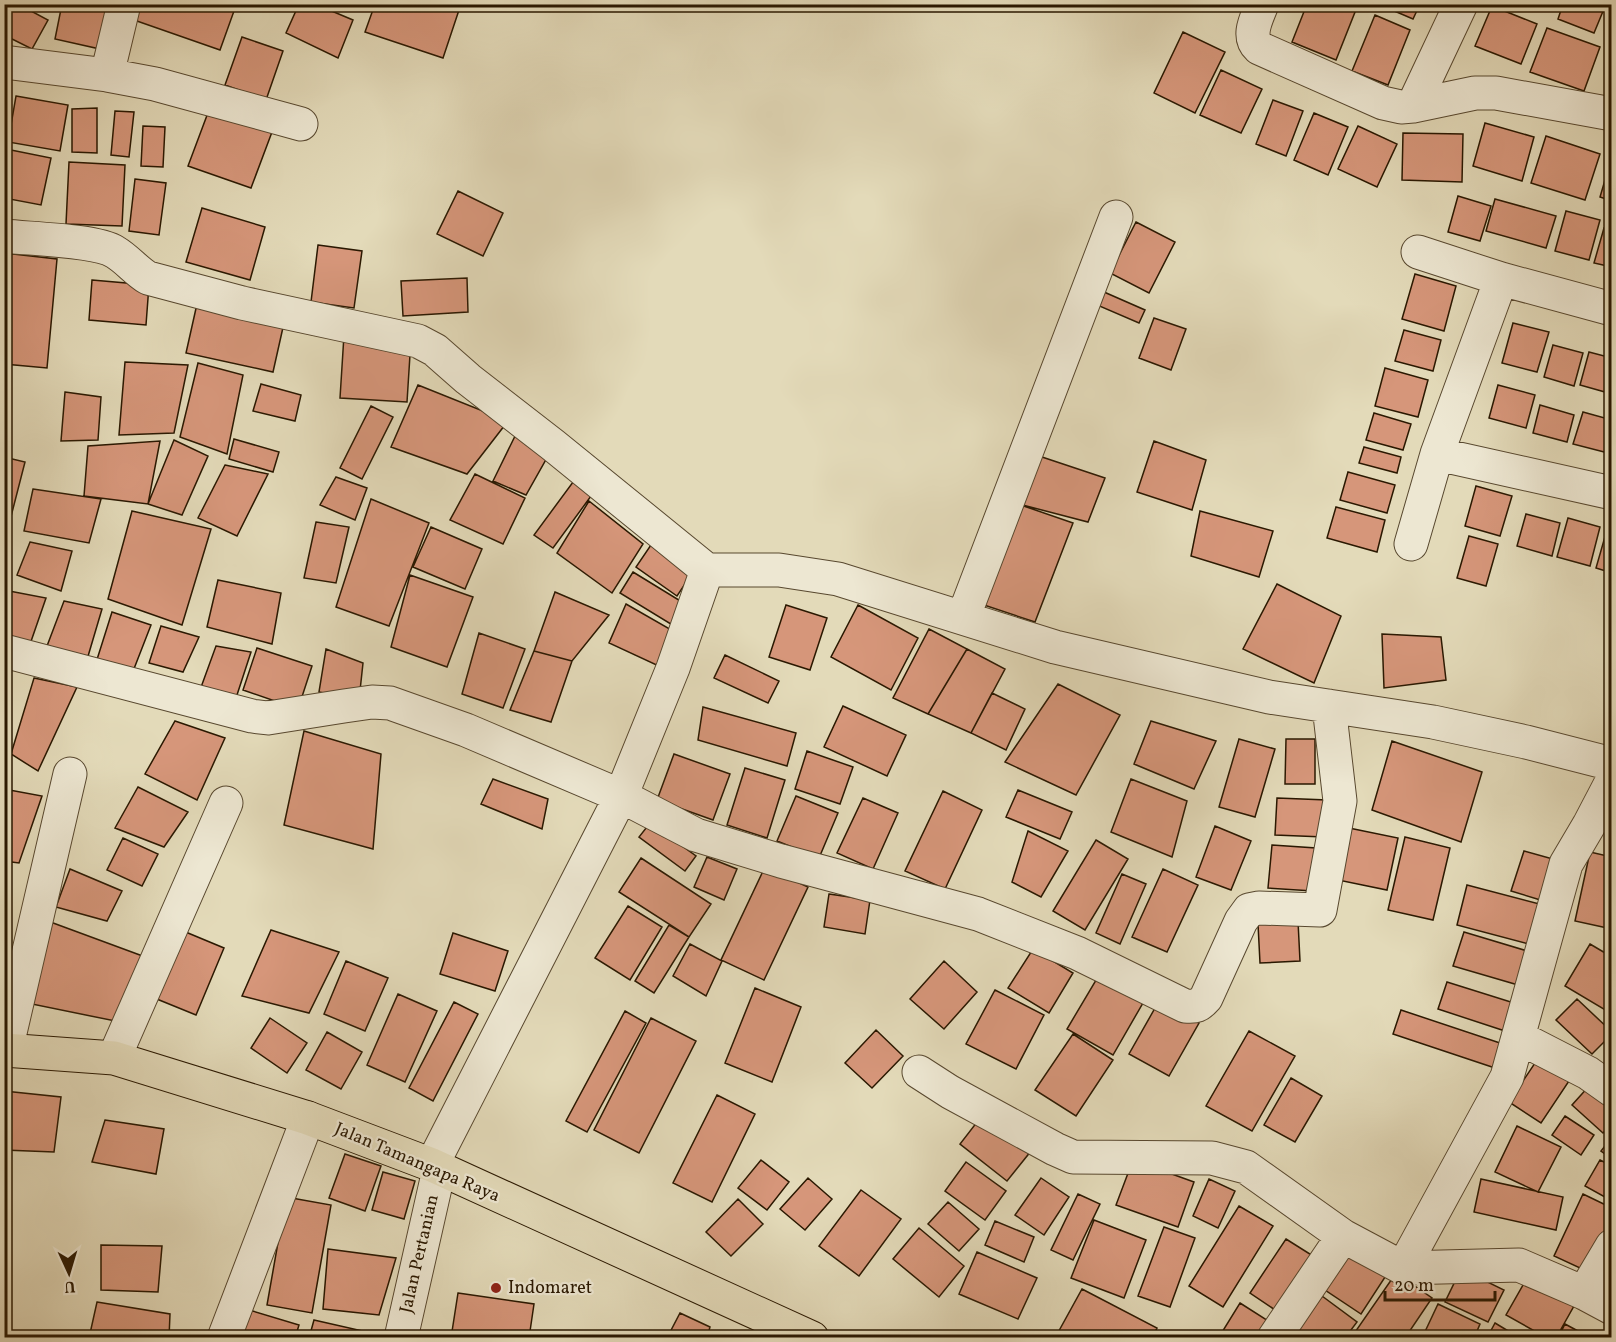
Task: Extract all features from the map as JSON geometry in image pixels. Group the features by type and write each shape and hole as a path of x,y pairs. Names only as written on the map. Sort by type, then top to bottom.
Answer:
{"main road":[{"name":"Jalan Tamangapa Raya","path":"5,1050 114,1058 308,1118 435,1167 796,1334"}],"street":[{"path":"107,75 124,4"},
{"path":"1262,4 1253,30 1253,38 1260,48 1383,103 1401,107 1413,106 1475,93 1496,93 1611,113"},
{"path":"1413,106 1461,4"},
{"path":"4,62 107,75 155,84 301,124"},
{"path":"963,618 1116,217"},
{"path":"4,236 97,245 116,252 136,271 148,278 242,303 407,338 425,344 554,445 706,570 779,570 827,576 1054,647 1269,697 1433,722 1611,764"},
{"path":"1418,252 1501,279 1611,309"},
{"path":"1411,544 1437,454 1501,279"},
{"path":"1437,454 1611,493"},
{"name":"Jalan Pertanian","path":"401,1338 435,1167 621,796 673,668 706,570"},
{"path":"4,651 252,716 268,718 372,702 390,703 466,730 621,796 696,835 781,861 978,914 1077,953 1185,1006 1194,1007 1200,1005 1206,998 1241,921 1249,910 1259,908 1320,910 1340,801 1329,706"},
{"path":"5,1050 70,774"},
{"path":"1403,1269 1507,1077 1566,864 1600,829 1611,782"},
{"path":"114,1058 226,803"},
{"path":"1518,1037 1588,1073 1611,1090"},
{"path":"919,1072 950,1092 1073,1157 1212,1158 1246,1167 1342,1236 1403,1269 1519,1265 1598,1300 1611,1246"},
{"path":"224,1338 308,1118"},
{"path":"1274,1338 1342,1236"}],"building":[{"path":"4,4 18,4 48,20 32,49 4,35"},
{"path":"62,4 109,4 100,49 55,39"},
{"path":"139,4 216,4 234,11 220,50 134,20"},
{"path":"299,4 315,4 353,20 338,58 286,33"},
{"path":"375,4 461,4 443,58 365,32"},
{"path":"1307,4 1351,4 1357,7 1336,60 1292,42"},
{"path":"1378,4 1420,4 1413,19"},
{"path":"1527,4 1543,4 1541,10"},
{"path":"1563,4 1606,4 1594,33 1558,19"},
{"path":"1492,6 1537,24 1521,64 1475,46"},
{"path":"1375,15 1410,30 1388,85 1352,71"},
{"path":"1547,28 1600,47 1584,91 1530,72"},
{"path":"1183,32 1225,52 1195,113 1154,93"},
{"path":"242,37 283,51 266,100 225,85"},
{"path":"1221,70 1262,89 1241,133 1200,115"},
{"path":"4,89 8,90 4,118"},
{"path":"16,96 68,105 60,151 8,142"},
{"path":"1273,100 1303,111 1286,156 1256,144"},
{"path":"97,108 97,153 72,152 72,109"},
{"path":"209,110 272,132 251,188 188,166"},
{"path":"115,111 134,112 129,157 111,155"},
{"path":"1314,113 1348,127 1328,175 1294,160"},
{"path":"1485,123 1534,137 1522,181 1473,166"},
{"path":"143,126 165,127 163,167 141,166"},
{"path":"1358,126 1397,144 1377,187 1338,169"},
{"path":"1403,133 1463,134 1462,182 1402,180"},
{"path":"1546,136 1600,154 1585,200 1531,183"},
{"path":"6,149 51,158 41,205 4,198"},
{"path":"69,162 125,165 122,226 66,224"},
{"path":"1610,163 1612,164 1612,201 1600,197"},
{"path":"135,179 166,183 159,235 129,231"},
{"path":"458,191 503,213 483,256 437,234"},
{"path":"1458,196 1491,206 1480,241 1448,232"},
{"path":"1495,199 1556,216 1546,248 1486,231"},
{"path":"202,208 265,227 250,280 186,262"},
{"path":"1566,211 1600,220 1589,260 1555,251"},
{"path":"1136,222 1175,242 1149,293 1110,273"},
{"path":"1604,228 1612,230 1612,267 1594,263"},
{"path":"318,245 362,251 354,308 311,302"},
{"path":"4,253 57,259 47,368 4,364"},
{"path":"1415,274 1456,286 1444,331 1402,319"},
{"path":"467,278 468,312 403,316 401,281"},
{"path":"92,280 149,285 146,325 89,320"},
{"path":"1104,292 1145,310 1139,323 1097,305"},
{"path":"199,295 286,314 273,372 186,353"},
{"path":"1154,318 1186,329 1171,370 1139,358"},
{"path":"1513,323 1549,332 1537,372 1502,363"},
{"path":"1404,330 1441,340 1433,371 1395,361"},
{"path":"344,335 411,339 407,402 340,398"},
{"path":"1553,345 1583,353 1574,386 1544,377"},
{"path":"1589,352 1612,358 1605,392 1580,385"},
{"path":"125,362 188,365 174,433 119,435"},
{"path":"198,363 243,375 227,454 180,437"},
{"path":"1385,368 1428,380 1418,417 1375,406"},
{"path":"261,384 301,395 295,421 253,411"},
{"path":"418,385 508,421 467,474 391,447"},
{"path":"1498,385 1535,395 1526,428 1489,418"},
{"path":"65,392 101,397 98,440 61,441"},
{"path":"1540,405 1574,415 1567,442 1533,433"},
{"path":"371,406 393,417 362,479 340,468"},
{"path":"1583,412 1612,420 1612,454 1573,444"},
{"path":"1374,413 1411,424 1403,450 1366,440"},
{"path":"518,430 553,447 526,495 493,481"},
{"path":"234,439 279,452 273,472 229,459"},
{"path":"174,440 208,456 182,515 148,504"},
{"path":"160,441 148,504 84,496 88,446"},
{"path":"1154,441 1206,460 1192,510 1137,492"},
{"path":"1364,447 1401,457 1397,473 1359,463"},
{"path":"1036,455 1105,478 1088,522 1015,503"},
{"path":"4,457 25,462 6,536 4,535"},
{"path":"225,465 268,474 237,536 198,518"},
{"path":"1348,472 1395,485 1387,513 1340,500"},
{"path":"475,474 525,498 503,544 450,520"},
{"path":"336,477 367,488 355,520 320,505"},
{"path":"576,478 594,492 553,548 534,535"},
{"path":"1476,486 1512,496 1500,536 1465,526"},
{"path":"33,489 101,499 89,543 24,531"},
{"path":"371,499 429,523 389,626 336,607"},
{"path":"589,501 643,544 612,593 557,553"},
{"path":"1015,503 1073,523 1035,622 975,602"},
{"path":"1336,507 1385,520 1377,552 1327,538"},
{"path":"132,511 211,529 182,625 108,599"},
{"path":"1200,511 1273,531 1259,577 1191,556"},
{"path":"1526,514 1560,523 1552,556 1517,546"},
{"path":"1568,518 1600,527 1590,566 1557,557"},
{"path":"316,522 349,527 336,583 304,578"},
{"path":"431,527 482,549 465,589 413,567"},
{"path":"1606,533 1612,534 1612,573 1596,568"},
{"path":"1469,536 1498,544 1486,586 1457,578"},
{"path":"655,539 695,569 677,596 636,567"},
{"path":"30,542 72,551 61,591 17,575"},
{"path":"633,572 687,605 674,626 620,593"},
{"path":"410,575 473,597 447,667 391,647"},
{"path":"218,580 281,593 272,644 207,627"},
{"path":"1277,584 1341,616 1314,683 1243,649"},
{"path":"1277,584 1341,616 1314,683 1243,649"},
{"path":"4,590 46,598 28,650 4,643"},
{"path":"555,592 609,615 572,661 534,651"},
{"path":"64,601 102,609 86,663 44,654"},
{"path":"626,604 675,632 663,668 609,643"},
{"path":"786,605 827,618 810,670 769,657"},
{"path":"858,605 918,638 891,690 831,657"},
{"path":"858,605 918,638 891,690 831,657"},
{"path":"112,612 151,625 130,679 94,669"},
{"path":"161,626 199,637 183,672 149,663"},
{"path":"929,629 967,649 928,714 893,698"},
{"path":"479,633 525,649 503,708 462,694"},
{"path":"1382,634 1441,637 1446,680 1384,688"},
{"path":"1382,634 1441,637 1446,680 1384,688"},
{"path":"216,646 251,652 235,701 200,690"},
{"path":"257,648 312,666 298,709 243,690"},
{"path":"326,649 363,663 359,700 319,692"},
{"path":"967,649 1005,669 971,733 928,714"},
{"path":"534,651 572,661 551,722 510,710"},
{"path":"725,655 779,681 768,703 714,678"},
{"path":"34,678 77,687 38,771 11,754"},
{"path":"1058,684 1120,715 1076,795 1005,762"},
{"path":"1058,684 1120,715 1076,795 1005,762"},
{"path":"992,693 1025,709 1006,750 971,733"},
{"path":"843,706 906,735 887,776 824,747"},
{"path":"703,707 796,733 787,766 698,740"},
{"path":"175,721 225,738 197,800 145,774"},
{"path":"1151,721 1216,741 1194,789 1134,764"},
{"path":"304,731 381,754 373,849 284,825"},
{"path":"1239,739 1275,749 1255,817 1219,807"},
{"path":"1286,739 1315,739 1315,784 1285,784"},
{"path":"1392,741 1482,772 1461,842 1372,810"},
{"path":"1392,741 1482,772 1461,842 1372,810"},
{"path":"807,751 853,767 840,804 795,789"},
{"path":"674,754 730,774 713,820 657,800"},
{"path":"745,768 785,780 767,838 727,825"},
{"path":"493,779 548,799 542,829 481,804"},
{"path":"1131,779 1187,801 1172,857 1111,832"},
{"path":"138,787 188,812 164,847 115,828"},
{"path":"4,789 42,796 19,863 4,861"},
{"path":"1018,790 1072,812 1060,839 1006,817"},
{"path":"943,791 982,810 945,889 905,871"},
{"path":"796,796 838,813 819,858 777,841"},
{"path":"863,798 898,813 873,869 837,853"},
{"path":"1277,798 1327,800 1324,837 1275,835"},
{"path":"650,823 696,856 685,871 639,837"},
{"path":"1215,826 1251,841 1231,890 1196,877"},
{"path":"1349,828 1398,838 1387,890 1338,880"},
{"path":"1028,831 1068,851 1041,897 1012,882"},
{"path":"1405,837 1450,848 1433,920 1388,910"},
{"path":"123,838 158,854 142,886 107,870"},
{"path":"1096,840 1128,859 1085,930 1053,911"},
{"path":"1272,845 1316,848 1313,891 1268,888"},
{"path":"1524,851 1560,861 1547,902 1511,891"},
{"path":"1590,852 1612,857 1612,929 1575,921"},
{"path":"707,857 737,869 724,900 694,887"},
{"path":"641,858 711,904 689,937 619,892"},
{"path":"765,867 808,887 764,980 721,960"},
{"path":"70,869 122,891 107,921 56,907"},
{"path":"1163,869 1198,885 1167,952 1132,937"},
{"path":"1122,874 1146,884 1120,944 1096,933"},
{"path":"1467,885 1551,907 1540,947 1457,925"},
{"path":"829,894 870,900 865,934 824,927"},
{"path":"628,906 662,927 630,980 595,958"},
{"path":"45,920 148,958 125,1023 22,1002"},
{"path":"1298,921 1300,961 1260,963 1258,924"},
{"path":"669,925 689,937 654,993 635,981"},
{"path":"176,928 224,948 196,1015 147,995"},
{"path":"271,930 339,952 309,1013 242,996"},
{"path":"1464,932 1534,953 1525,987 1453,966"},
{"path":"453,933 508,951 495,991 440,974"},
{"path":"690,944 722,961 706,996 673,976"},
{"path":"1590,944 1612,957 1612,1014 1565,986"},
{"path":"1033,949 1073,973 1049,1013 1008,988"},
{"path":"346,961 388,978 365,1031 324,1014"},
{"path":"944,961 977,992 944,1029 910,999"},
{"path":"1102,970 1147,996 1113,1055 1067,1029"},
{"path":"1447,982 1514,1003 1505,1031 1438,1009"},
{"path":"755,988 801,1007 772,1082 725,1063"},
{"path":"755,988 801,1007 772,1082 725,1063"},
{"path":"995,990 1044,1015 1016,1069 966,1044"},
{"path":"398,994 437,1011 405,1082 367,1065"},
{"path":"1577,999 1612,1032 1592,1054 1556,1020"},
{"path":"1159,1001 1199,1023 1169,1076 1129,1054"},
{"path":"454,1002 478,1014 433,1101 409,1088"},
{"path":"1401,1010 1506,1045 1498,1069 1393,1034"},
{"path":"625,1011 646,1023 587,1132 566,1121"},
{"path":"270,1018 307,1043 287,1073 251,1048"},
{"path":"651,1018 696,1041 639,1153 594,1130"},
{"path":"876,1030 903,1056 872,1088 845,1063"},
{"path":"1249,1031 1295,1056 1252,1131 1206,1106"},
{"path":"327,1032 362,1052 341,1089 306,1070"},
{"path":"1073,1034 1113,1060 1076,1116 1035,1090"},
{"path":"1541,1054 1573,1075 1541,1123 1509,1102"},
{"path":"1291,1078 1322,1096 1295,1142 1264,1125"},
{"path":"1590,1085 1612,1104 1612,1124 1603,1133 1572,1105"},
{"path":"4,1091 61,1097 54,1152 4,1150"},
{"path":"717,1095 755,1114 712,1202 673,1183"},
{"path":"984,1113 1031,1151 1007,1181 960,1144"},
{"path":"1565,1116 1594,1135 1581,1155 1552,1135"},
{"path":"105,1120 164,1129 156,1174 92,1162"},
{"path":"1517,1126 1561,1147 1538,1192 1495,1172"},
{"path":"1612,1137 1612,1159 1601,1151"},
{"path":"345,1154 381,1166 365,1211 329,1198"},
{"path":"761,1160 789,1182 767,1210 738,1188"},
{"path":"1133,1160 1194,1182 1178,1227 1116,1205"},
{"path":"1600,1160 1612,1166 1612,1201 1585,1186"},
{"path":"966,1162 1006,1191 985,1220 945,1191"},
{"path":"383,1172 415,1181 404,1219 372,1210"},
{"path":"808,1178 832,1199 805,1230 780,1209"},
{"path":"1041,1178 1069,1197 1044,1235 1015,1215"},
{"path":"1209,1179 1235,1191 1218,1228 1193,1216"},
{"path":"1481,1179 1563,1197 1556,1230 1474,1212"},
{"path":"861,1190 901,1219 859,1276 819,1246"},
{"path":"1078,1194 1100,1204 1073,1260 1051,1250"},
{"path":"1583,1194 1612,1208 1612,1234 1593,1274 1554,1256"},
{"path":"286,1197 331,1205 312,1313 267,1305"},
{"path":"738,1199 763,1224 731,1256 706,1232"},
{"path":"948,1202 979,1229 959,1251 928,1224"},
{"path":"1239,1206 1273,1226 1223,1307 1189,1286"},
{"path":"1094,1220 1146,1240 1124,1298 1071,1278"},
{"path":"995,1221 1034,1237 1024,1262 985,1245"},
{"path":"1164,1227 1195,1238 1170,1307 1138,1296"},
{"path":"919,1228 964,1266 939,1297 893,1259"},
{"path":"1286,1239 1321,1261 1284,1316 1250,1293"},
{"path":"101,1245 162,1246 158,1292 101,1290"},
{"path":"1351,1246 1389,1271 1361,1314 1322,1288"},
{"path":"328,1249 396,1258 379,1315 323,1309"},
{"path":"977,1252 1037,1278 1018,1319 959,1294"},
{"path":"1461,1269 1504,1290 1488,1322 1445,1302"},
{"path":"1531,1271 1579,1297 1556,1338 1547,1338 1506,1315"},
{"path":"1396,1273 1432,1298 1405,1338 1357,1338 1353,1335"},
{"path":"1082,1289 1157,1328 1152,1338 1055,1338"},
{"path":"458,1293 534,1304 529,1338 451,1338"},
{"path":"1322,1296 1357,1322 1345,1338 1291,1338"},
{"path":"97,1302 170,1314 169,1338 89,1338"},
{"path":"1240,1303 1273,1324 1264,1338 1219,1337"},
{"path":"1438,1304 1480,1324 1474,1338 1422,1338"},
{"path":"246,1309 299,1325 295,1338 238,1338"},
{"path":"680,1313 710,1327 707,1338 667,1338"},
{"path":"314,1320 367,1332 365,1338 309,1338"},
{"path":"1495,1323 1520,1338 1487,1338"},
{"path":"1565,1324 1591,1338 1558,1338"},
{"path":"1188,1332 1198,1338 1185,1338"}],"place":[{"name":"Indomaret","path":"496,1288"}]}
